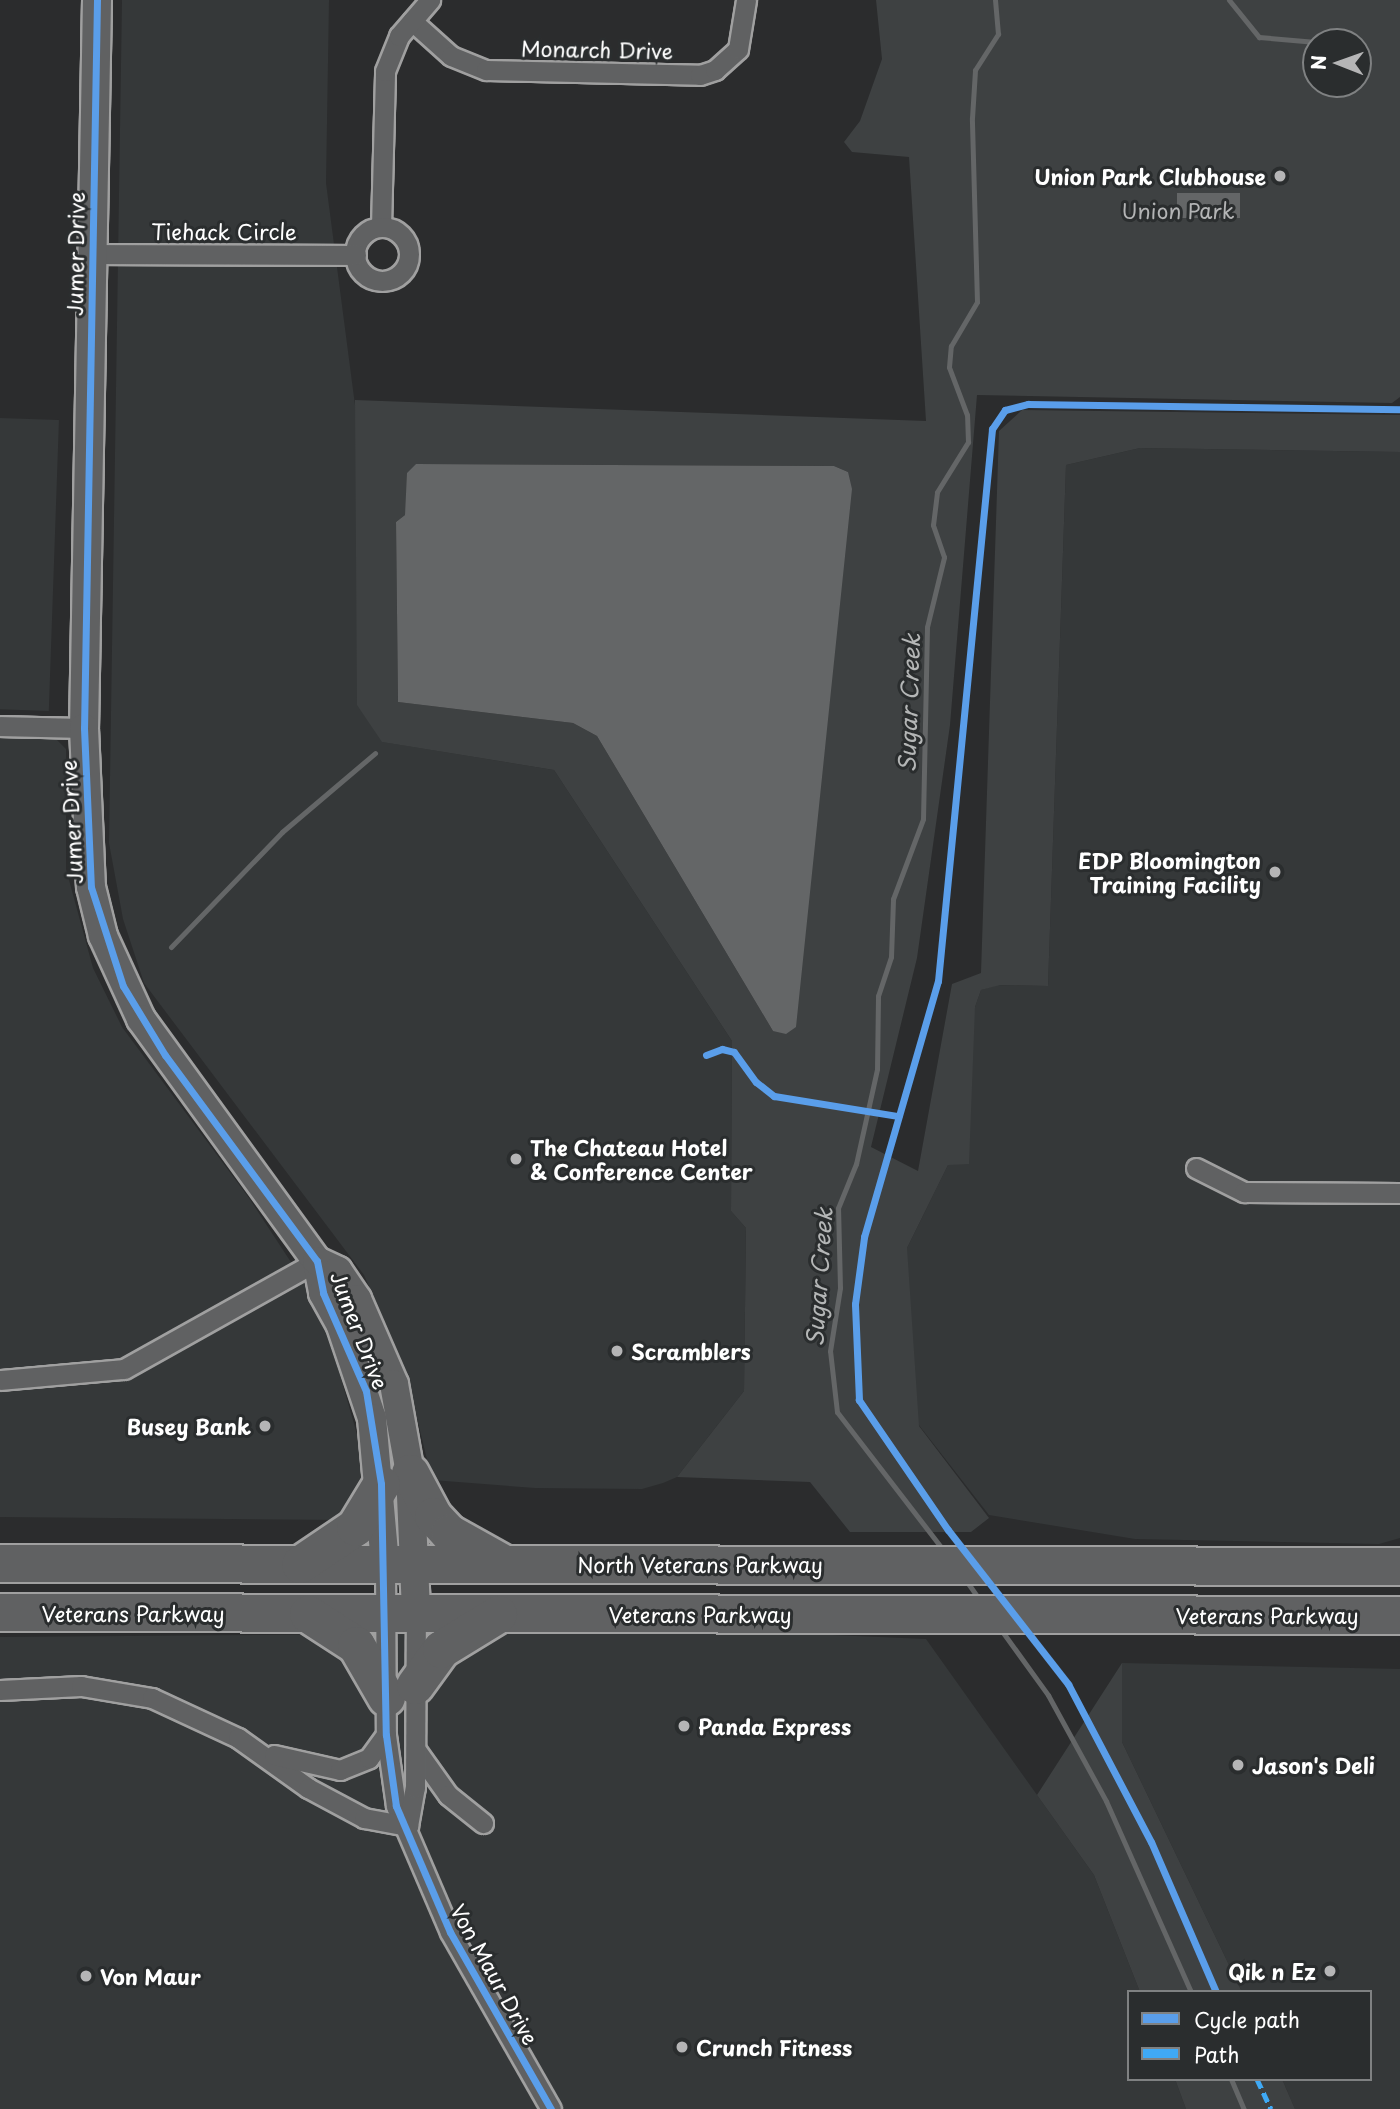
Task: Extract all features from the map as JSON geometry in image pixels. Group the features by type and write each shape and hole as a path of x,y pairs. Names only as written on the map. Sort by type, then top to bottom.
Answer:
{"highway":[{"path":"300,1564 355,1527 396,1478 449,1533 504,1563"},
{"name":"North Veterans Parkway","path":"0,1563 1400,1566"},
{"name":"Veterans Parkway","path":"0,1612 1397,1616"},
{"path":"307,1613 356,1645 401,1691 441,1649 498,1614"}],"street":[{"name":"Jumer Drive","path":"97,0 84,728 91,887 122,986 164,1055 317,1261 338,1271 357,1298 394,1384 401,1613"},
{"path":"381,227 384,71 412,21 430,0"},
{"name":"Monarch Drive","path":"412,21 451,55 486,69 700,75 715,70 738,49 746,0"},
{"path":"381,227 404,238 409,255 402,272 387,280 369,277 356,255 360,239 381,227"},
{"name":"Tiehack Circle","path":"93,254 356,255"},
{"path":"0,726 84,728"},
{"path":"1196,1168 1244,1192 1400,1193"},
{"path":"0,1380 124,1369 317,1261"},
{"name":"Von Maur Drive","path":"401,1613 401,1691 416,1750 408,1826"},
{"name":"Von Maur Drive","path":"401,1613 401,1691 386,1735 396,1807 408,1826 420,1873 450,1932 551,2109"},
{"path":"0,1690 111,1688 198,1716 259,1750 308,1788 364,1818 408,1826"},
{"path":"259,1750 315,1768 340,1770 369,1758 386,1735"},
{"path":"416,1750 448,1795 482,1823"}],"shaded area":[{"path":"122,0 329,0 326,183 358,428 383,742 554,770 732,1041 731,1211 746,1228 744,1391 677,1477 663,1483 642,1489 535,1488 432,1480 405,1369 364,1275 144,983 123,919 109,843"},
{"path":"1177,193 1240,193 1240,218 1177,218"},
{"path":"0,418 59,420 49,711 0,709"},
{"path":"1140,448 1400,452 1400,1538 1379,1544 1135,1539 989,1515 904,1406 907,1248 948,1165 975,1007 981,990 997,985 1048,986 1066,465"},
{"path":"416,464 834,466 848,472 852,489 796,1027 786,1034 773,1031 597,736 573,723 398,702 396,522 405,515 407,473"},
{"path":"0,737 55,738 66,749 66,869 93,968 122,1027 249,1198 321,1308 360,1445 361,1487 343,1520 0,1517"},
{"path":"738,1631 926,1639 1094,1875 1139,1990 1127,1990 1127,2081 1176,2081 1186,2109 0,2109 0,1637"},
{"path":"1122,1663 1400,1669 1400,2109 1295,2109 1283,2081 1372,2081 1372,1990 1241,1990 1122,1742"}],"green space":[{"name":"Union Park","path":"876,0 1400,0 1400,397 1392,403 977,395 950,725 917,958 871,1147 918,1171 952,984 981,973 999,431 1022,410 1400,415 1400,452 1140,448 1066,465 1048,986 1000,985 981,990 975,1007 969,1164 948,1165 907,1248 919,1426 989,1518 971,1532 850,1532 810,1482 677,1477 744,1391 746,1228 731,1211 732,1041 554,770 382,742 357,705 355,400 926,421 909,157 852,152 844,142 860,121 882,59","holes":["416,464 834,466 848,472 773,1031 597,736 573,723 398,702 396,522 405,515"]},
{"path":"1122,1663 1122,1742 1241,1990 1139,1990 1094,1875 1037,1795"},
{"path":"1176,2081 1283,2081 1295,2109 1186,2109"}],"waterway":[{"name":"Sugar Creek","path":"944,1551 837,1412 830,1351 840,1288 838,1208 856,1164 877,1069 878,996 891,957 893,899 923,819 927,627 944,557 933,525 937,492 968,442 967,415 949,367 951,346 977,302 972,118 975,70 998,34 995,0"},
{"path":"1229,0 1259,37 1302,41"},
{"path":"171,947 282,832 375,753"},
{"name":"Sugar Creek","path":"965,1579 979,1599"},
{"name":"Sugar Creek","path":"999,1627 1048,1695 1106,1801 1190,1990"},
{"name":"Sugar Creek","path":"1232,2081 1244,2109"}],"marked path":[{"path":"1258,2081 1271,2109"}],"cycle path":[{"path":"97,0 84,728 91,887 123,986 165,1055 317,1261 323,1293 366,1391 381,1484 386,1735 396,1806 450,1932 551,2109"},
{"path":"1215,1990 1151,1842 1068,1684 948,1530 859,1400 855,1304 864,1237 938,981 992,429 1005,410 1028,404 1400,409"},
{"path":"706,1055 722,1049 734,1052 756,1082 774,1096 898,1116"}],"place":[{"name":"Union Park Clubhouse","path":"1280,176"},
{"name":"EDP Bloomington Training Facility","path":"1275,872"},
{"name":"The Chateau Hotel & Conference Center","path":"516,1159"},
{"name":"Scramblers","path":"617,1351"},
{"name":"Busey Bank","path":"265,1426"},
{"name":"Panda Express","path":"684,1726"},
{"name":"Jason's Deli","path":"1238,1765"},
{"name":"Qik n Ez","path":"1330,1971"},
{"name":"Von Maur","path":"86,1976"},
{"name":"Crunch Fitness","path":"682,2047"}]}
